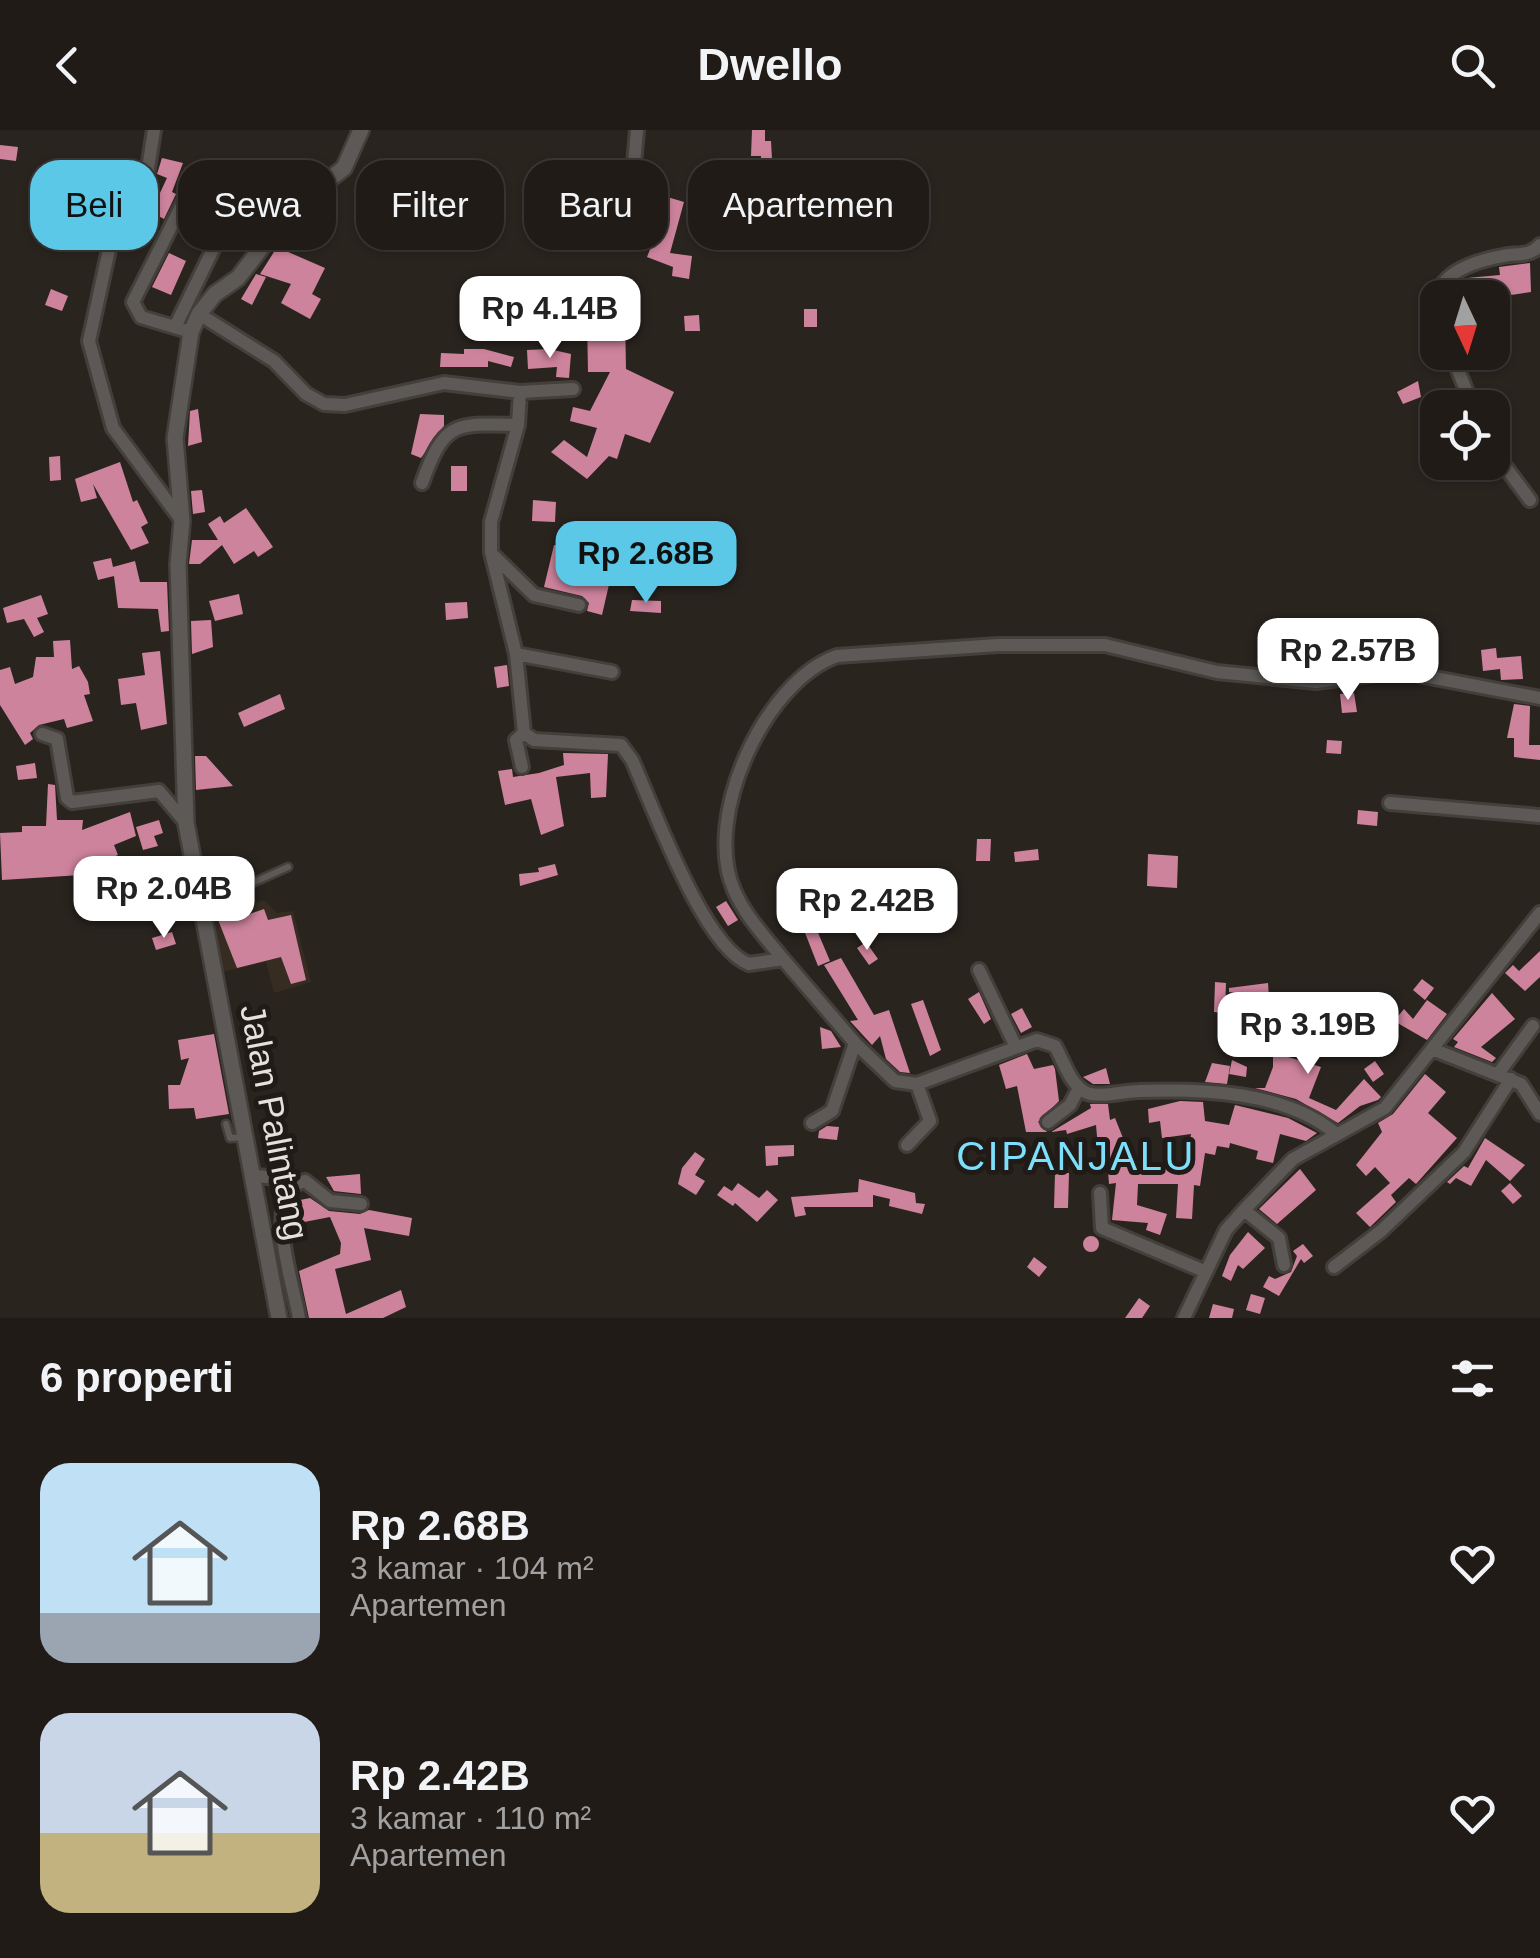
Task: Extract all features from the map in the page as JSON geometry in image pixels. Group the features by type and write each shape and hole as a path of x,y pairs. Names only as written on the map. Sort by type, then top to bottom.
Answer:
{"street":[{"path":"149,160 154,130"},
{"path":"361,130 344,168 292,209 238,278 215,294 199,314 274,362 306,394 324,404 344,405 444,383 520,392 573,390"},
{"path":"634,160 637,130"},
{"path":"178,209 132,302 140,317 183,329 217,250"},
{"path":"1446,280 1502,256 1532,253 1540,245"},
{"path":"109,250 89,341 113,428 182,521"},
{"name":"Jalan Palintang","path":"199,314 183,329 175,438 182,521 178,564 186,823 255,1176 277,1248 279,1318"},
{"path":"520,392 518,425 491,522 491,552 516,654 524,733 534,740 622,745 701,913 743,963 783,960"},
{"path":"422,483 434,451 449,428 468,423 518,425"},
{"path":"1510,474 1530,500"},
{"path":"491,552 534,596 579,605"},
{"path":"1335,1133 1315,1117 1235,1096 1166,1090 1092,1095 1079,1088 1055,1046 1038,1040 917,1084 895,1081 855,1043 783,960 733,888 726,841 734,780 794,682 812,665 856,652 1105,645 1217,672 1316,682 1398,671 1540,698"},
{"path":"516,654 612,672"},
{"path":"522,767 516,740 524,733"},
{"path":"42,734 57,739 67,798 72,802 159,791 186,823"},
{"path":"1390,802 1540,816"},
{"path":"1184,1318 1226,1230 1285,1166 1335,1133 1385,1108 1540,913"},
{"path":"979,970 1016,1047"},
{"path":"1334,1267 1382,1231 1464,1152 1533,1026"},
{"path":"812,1123 832,1111 855,1043"},
{"path":"1432,1049 1520,1084 1540,1114"},
{"path":"907,1145 930,1121 917,1084"},
{"path":"1048,1122 1070,1105 1079,1088"},
{"path":"255,1176 279,1178 290,1186"},
{"path":"298,1318 277,1248 284,1198 290,1186 301,1180 330,1200 361,1204"},
{"path":"1100,1193 1102,1228 1204,1271"},
{"path":"1244,1210 1278,1238 1284,1265"}],"lane":[{"path":"201,898 215,889 244,886 288,867"},
{"path":"226,1124 230,1138 247,1137"}],"path":[{"path":"158,226 166,229"}],"shaded area":[{"path":"239,889 251,905 264,900 277,913 293,911 311,982 274,993 266,962 218,973 205,900 222,891"}],"building":[{"path":"752,130 765,130 765,141 771,141 772,159 787,160 761,160 761,156 751,156"},
{"path":"0,145 18,147 16,161 0,159"},
{"path":"162,158 178,162 172,192 176,194 164,219 158,216 158,197 167,178 158,171"},
{"path":"668,197 684,202 670,253 692,256 689,279 672,276 673,267 647,257 650,250 668,250"},
{"path":"275,250 325,268 312,294 321,299 310,319 281,303 291,284 260,274"},
{"path":"169,253 186,261 171,295 152,287"},
{"path":"1530,263 1531,292 1510,295 1510,280 1467,280 1500,275 1499,267"},
{"path":"256,274 266,277 252,305 241,299"},
{"path":"51,289 68,296 62,311 45,305"},
{"path":"804,309 817,309 817,327 804,327"},
{"path":"699,315 700,331 685,331 684,316"},
{"path":"625,316 626,369 674,392 650,443 625,434 617,459 609,456 587,479 551,452 564,440 587,457 597,428 570,421 573,407 590,411 610,372 588,372 587,320"},
{"path":"464,349 484,349 514,357 511,367 488,361 488,367 440,367 441,353 464,354"},
{"path":"527,350 571,354 569,378 556,377 557,367 528,369"},
{"path":"1418,381 1420,397 1403,404 1397,392"},
{"path":"198,409 202,442 188,446 190,411"},
{"path":"420,414 444,415 444,426 421,458 411,454"},
{"path":"60,456 61,480 50,481 49,457"},
{"path":"120,462 133,502 137,500 148,523 141,527 149,543 131,550 93,484 97,498 81,502 75,479"},
{"path":"451,466 467,466 467,491 451,491"},
{"path":"202,490 205,512 193,514 191,491"},
{"path":"533,500 556,502 555,522 532,521"},
{"path":"246,508 273,547 258,557 254,551 234,564 222,545 200,564 189,564 192,540 218,540 208,524 220,516 224,523"},
{"path":"554,545 616,554 602,615 587,611 589,603 582,596 544,587"},
{"path":"111,558 113,567 135,561 140,582 167,582 169,631 161,632 158,609 118,608 114,576 98,580 93,562"},
{"path":"239,594 243,614 215,621 209,601"},
{"path":"41,595 48,614 37,618 44,632 34,637 24,619 7,623 3,608"},
{"path":"632,600 661,601 661,613 630,611"},
{"path":"467,602 468,618 446,620 445,603"},
{"path":"211,620 213,647 192,654 191,621"},
{"path":"70,640 72,669 79,666 88,682 90,694 84,695 93,721 67,728 64,719 39,725 30,733 33,739 25,745 0,705 0,670 10,667 15,684 33,677 36,657 54,657 53,641"},
{"path":"1496,648 1497,658 1521,656 1523,679 1501,680 1500,669 1483,671 1481,650"},
{"path":"160,651 167,724 141,730 136,703 121,705 118,679 145,675 142,653"},
{"path":"507,665 509,686 497,688 494,667"},
{"path":"1354,693 1357,712 1342,713 1340,694"},
{"path":"280,694 285,709 244,727 238,713"},
{"path":"1514,704 1530,706 1529,745 1540,745 1540,760 1514,757 1514,738 1507,738"},
{"path":"1327,740 1342,741 1341,754 1326,753"},
{"path":"563,753 608,754 606,797 591,798 590,773 556,777 564,826 541,835 531,799 505,805 498,771 512,769 513,777 539,773 564,765"},
{"path":"195,756 206,756 233,786 196,790"},
{"path":"35,763 37,778 18,780 16,766"},
{"path":"48,784 55,785 57,820 83,820 82,830 130,812 136,836 114,845 118,855 81,871 81,875 2,880 0,833 22,832 22,826 46,826"},
{"path":"1358,810 1378,812 1377,826 1357,824"},
{"path":"159,820 163,833 154,836 158,846 143,850 136,827"},
{"path":"977,839 991,839 990,861 976,861"},
{"path":"1038,849 1039,860 1015,862 1014,852"},
{"path":"1148,854 1178,856 1177,888 1147,886"},
{"path":"555,864 558,875 520,886 519,874 539,872 538,868"},
{"path":"234,893 244,916 264,909 268,920 291,915 306,980 291,984 281,957 237,968 215,912 221,909 215,901"},
{"path":"726,901 738,920 728,926 716,907"},
{"path":"805,902 830,961 818,966 800,920 792,923 786,910"},
{"path":"172,932 176,944 156,950 152,938"},
{"path":"866,942 878,959 869,965 857,948"},
{"path":"1540,951 1540,977 1525,991 1505,973 1513,965 1519,971"},
{"path":"841,958 874,1015 889,1010 910,1073 900,1072 886,1059 880,1036 872,1045 850,1021 858,1020 824,965"},
{"path":"1422,979 1434,988 1425,1000 1413,990"},
{"path":"1215,982 1226,983 1225,1013 1214,1012"},
{"path":"1268,983 1269,998 1264,998 1260,1031 1250,1029 1249,1044 1238,1043 1249,995 1229,992 1229,988"},
{"path":"979,992 991,1019 984,1024 968,999"},
{"path":"1492,993 1515,1019 1481,1047 1496,1058 1492,1062 1454,1047 1458,1042 1453,1039"},
{"path":"923,1000 941,1050 930,1056 911,1004"},
{"path":"1427,1000 1447,1014 1427,1040 1394,1021 1404,1009 1413,1019"},
{"path":"1022,1008 1032,1027 1021,1033 1011,1014"},
{"path":"1335,1015 1353,1022 1340,1049 1324,1042"},
{"path":"1282,1017 1311,1029 1305,1040 1294,1035 1285,1056 1321,1067 1309,1098 1336,1110 1364,1079 1381,1097 1360,1106 1338,1123 1296,1099 1255,1088 1265,1088 1273,1067 1273,1046"},
{"path":"820,1027 831,1031 841,1047 822,1049"},
{"path":"1383,1030 1390,1042 1380,1049 1372,1037"},
{"path":"214,1034 229,1114 196,1119 194,1108 169,1109 168,1085 180,1085 189,1058 181,1060 178,1040"},
{"path":"1027,1054 1034,1069 1053,1065 1055,1069 1059,1101 1038,1122 1047,1132 1026,1132 1017,1086 1006,1089 999,1065"},
{"path":"1232,1060 1247,1067 1246,1077 1229,1074"},
{"path":"1375,1061 1384,1074 1373,1082 1364,1069"},
{"path":"1212,1063 1230,1066 1227,1084 1205,1082"},
{"path":"1106,1068 1110,1084 1093,1084 1083,1077"},
{"path":"1425,1074 1446,1092 1428,1113 1457,1138 1416,1184 1409,1178 1391,1195 1396,1202 1370,1227 1356,1213 1390,1183 1375,1167 1366,1176 1356,1165 1382,1132 1378,1123 1393,1114"},
{"path":"1180,1101 1203,1102 1205,1121 1229,1125 1235,1105 1288,1118 1317,1133 1306,1141 1280,1134 1273,1163 1256,1159 1258,1151 1230,1143 1229,1148 1217,1146 1215,1155 1205,1153 1200,1186 1194,1185 1192,1219 1176,1218 1178,1184 1138,1184 1137,1205 1167,1214 1160,1235 1146,1230 1148,1223 1112,1220 1116,1183 1109,1184 1107,1158 1099,1159 1096,1125 1067,1134 1066,1130 1051,1132 1091,1108 1090,1104 1108,1104 1110,1120 1115,1118 1123,1138 1126,1165 1186,1168 1191,1134 1162,1138 1160,1121 1149,1123 1148,1109"},
{"path":"827,1126 839,1127 837,1140 818,1138 819,1131"},
{"path":"1485,1138 1525,1165 1510,1181 1486,1160 1471,1186 1456,1178 1450,1184 1447,1182 1464,1166 1468,1168"},
{"path":"794,1145 794,1156 778,1157 778,1165 766,1166 765,1146"},
{"path":"695,1152 705,1159 695,1175 705,1181 696,1195 678,1184 682,1168"},
{"path":"1300,1169 1316,1190 1277,1224 1259,1209"},
{"path":"1055,1173 1069,1173 1068,1208 1054,1208"},
{"path":"360,1174 361,1194 334,1191 326,1177"},
{"path":"859,1179 915,1193 916,1203 925,1204 922,1214 889,1206 890,1199 873,1195 873,1207 804,1207 806,1215 795,1217 791,1197 858,1192"},
{"path":"738,1183 759,1198 767,1190 778,1200 757,1222 735,1203 733,1206 717,1195 724,1186 732,1191"},
{"path":"1510,1183 1522,1196 1513,1204 1501,1191"},
{"path":"310,1198 329,1211 360,1214 369,1210 412,1218 409,1236 364,1228 371,1260 335,1269 346,1314 401,1290 406,1307 383,1318 309,1318 299,1271 340,1254 341,1243 330,1217 294,1224 295,1201"},
{"path":"1248,1232 1265,1248 1243,1269 1238,1265 1231,1281 1222,1276 1230,1255"},
{"path":"1091,1236 1099,1244 1091,1252 1083,1244"},
{"path":"1303,1244 1313,1256 1304,1263 1301,1259 1279,1296 1263,1287 1269,1276 1275,1279 1291,1272 1297,1256 1293,1251"},
{"path":"1034,1257 1047,1267 1039,1277 1027,1267"},
{"path":"1251,1294 1265,1298 1260,1314 1246,1310"},
{"path":"1139,1298 1150,1306 1142,1318 1125,1318"},
{"path":"1213,1304 1234,1309 1232,1318 1209,1318"}],"district":[{"name":"CIPANJALU","path":"1076,1156"}]}
